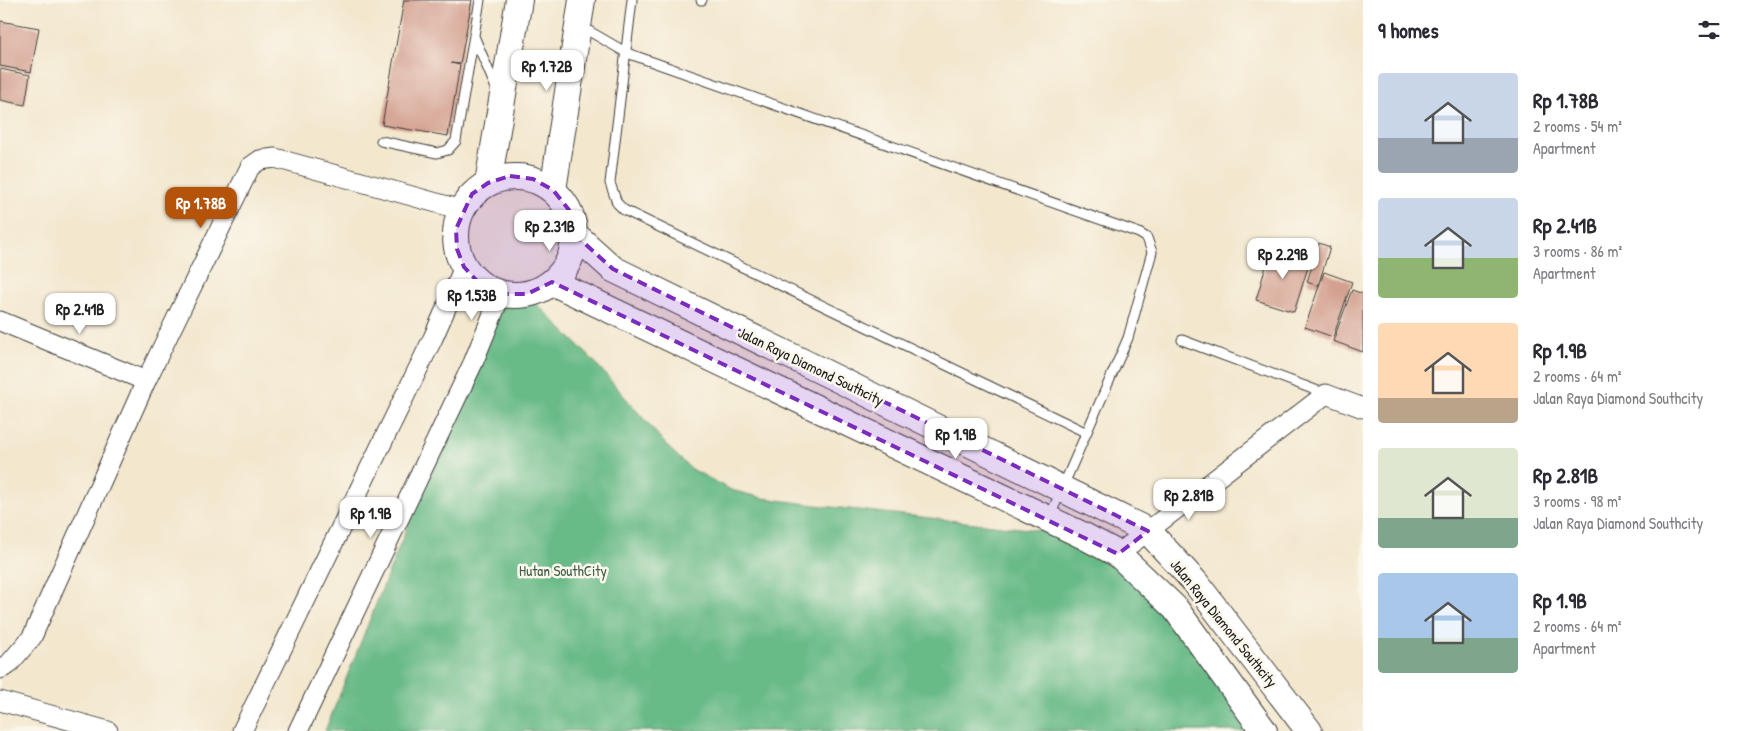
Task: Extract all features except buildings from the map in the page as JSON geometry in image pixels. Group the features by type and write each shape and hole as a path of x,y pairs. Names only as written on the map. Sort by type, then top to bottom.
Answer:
{"street":[{"path":"488,183 503,104 519,0"},
{"path":"553,190 580,12"},
{"path":"0,669 8,665 32,637 146,382 250,167 260,160 275,158 462,210"},
{"path":"510,176 533,179 553,190 568,210 574,234 572,252 565,269 552,282 527,294 501,294 480,284 464,267 457,249 456,229 462,210 472,194 488,183 510,176"},
{"name":"Jalan Raya Diamond Southcity","path":"574,234 613,270 1148,531 1195,582 1309,731"},
{"path":"242,731 433,338 464,267"},
{"name":"Jalan Raya Diamond Southcity","path":"552,282 1049,519 1118,554 1175,608 1264,731"},
{"path":"298,731 473,363 501,294"},
{"path":"0,321 146,382"},
{"path":"1118,554 1326,394 1363,408"},
{"path":"0,701 108,731"}],"lane":[{"path":"381,141 437,153 448,150 456,141 480,0"},
{"path":"632,0 610,183 617,203 624,210 1085,432"},
{"path":"580,12 627,53 1139,233 1147,238 1152,252 1128,338 1085,432 1049,519"},
{"path":"474,35 503,104"},
{"path":"1182,340 1326,394"}],"highlighted area":[{"path":"510,176 533,179 553,190 569,210 574,234 613,269 1148,531 1118,554 552,282 527,294 501,294 480,284 464,267 457,249 456,229 472,194 488,183"}],"green space":[{"name":"Hutan SouthCity","path":"501,294 527,294 592,359 669,448 690,468 731,490 763,498 823,506 1082,535 1118,554 1264,731 325,731"}]}
